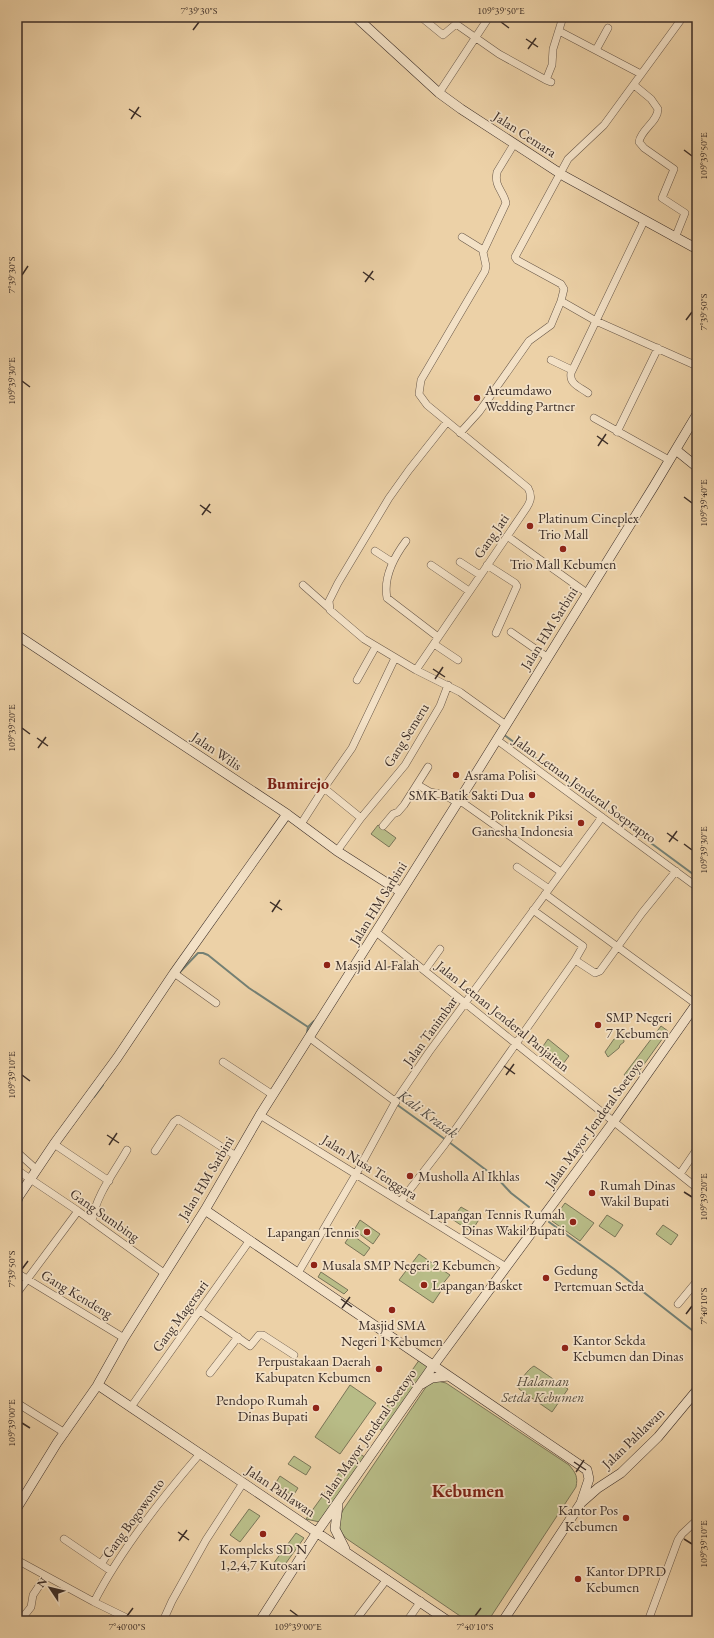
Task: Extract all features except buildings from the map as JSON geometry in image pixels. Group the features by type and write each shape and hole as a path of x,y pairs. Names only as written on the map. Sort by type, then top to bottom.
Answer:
{"main road":[{"name":"Jalan Cemara","path":"356,17 440,93 514,144 560,173 644,221 697,249"},
{"name":"Jalan HM Sarbini","path":"17,1508 98,1385 124,1338 205,1210 260,1115 376,932 399,891 458,801 697,414"},
{"path":"676,450 697,467"},
{"name":"Jalan Wilis","path":"17,635 287,814 338,851 399,891"},
{"path":"17,1199 34,1182 37,1170 54,1144 117,1058 174,973 287,814"},
{"name":"Jalan Mayor Jenderal Soetoyo","path":"260,1621 317,1532 433,1366 614,1121 697,1003"},
{"path":"205,1210 587,1470 589,1479 581,1503"},
{"path":"420,1386 432,1378 448,1376"},
{"name":"Jalan Pahlawan","path":"98,1385 448,1621"},
{"name":"Jalan Pahlawan","path":"503,1621 581,1503 598,1488 621,1473 658,1437 697,1390"},
{"path":"338,1502 334,1529 347,1552"},
{"path":"305,1524 324,1523"},
{"path":"311,1543 328,1540"}],"street":[{"path":"421,17 443,35 456,24 499,54 548,81 552,65 553,48 562,17"},
{"path":"440,93 490,17"},
{"path":"514,144 499,168 496,176 498,188 506,200 506,206 483,250 486,266 485,271 421,380 419,394 421,399 460,433 478,412 529,341 551,325 561,301 564,289 561,284 515,258 560,173 568,159 604,125 683,17"},
{"path":"596,50 608,28"},
{"path":"558,31 641,74"},
{"path":"634,85 651,99 658,109 656,116 644,131 639,142 644,148 674,169 662,198 685,213 675,238"},
{"path":"588,393 571,381 570,376 644,221"},
{"path":"462,237 483,250"},
{"path":"561,301 596,321 697,366"},
{"path":"617,432 658,348"},
{"path":"551,360 572,370"},
{"path":"594,418 669,460"},
{"path":"330,608 329,601 338,583 389,498 447,422"},
{"name":"Gang Jati","path":"416,670 531,499 531,493 528,488 460,433"},
{"path":"507,536 587,593"},
{"path":"406,541 392,562 388,574 386,591 387,598 458,660"},
{"path":"375,551 392,562"},
{"path":"460,562 480,575"},
{"path":"488,565 515,583 517,586 496,632"},
{"path":"431,566 470,590"},
{"path":"303,585 347,625 376,646 416,670 448,685 501,732"},
{"path":"511,632 547,657"},
{"path":"357,680 376,646"},
{"path":"301,824 352,748 395,658"},
{"name":"Gang Semeru","path":"338,851 361,818 405,765 440,706 448,685"},
{"name":"Jalan Letnan Jenderal Soeprapto","path":"501,732 602,817 697,887"},
{"path":"384,826 393,814 398,812 404,805 428,768"},
{"path":"418,785 430,792 446,795 458,801 561,872"},
{"path":"324,788 361,818"},
{"name":"Jalan Tanimbar","path":"298,1273 356,1174 395,1103 429,1052 602,817"},
{"path":"517,867 618,946 697,1003"},
{"path":"575,960 597,973 676,871"},
{"path":"401,1202 445,1144 515,1042 575,960 583,946 533,910"},
{"name":"Jalan Letnan Jenderal Panjaitan","path":"376,932 697,1188"},
{"path":"425,970 440,949"},
{"path":"174,973 216,1003"},
{"path":"310,1038 395,1103"},
{"path":"223,1062 273,1095"},
{"name":"Jalan Nusa Tenggara","path":"260,1115 506,1268"},
{"path":"155,1151 174,1122 178,1119 236,1156"},
{"path":"54,1144 109,1181"},
{"path":"680,1174 697,1149"},
{"path":"92,1221 98,1200 127,1150"},
{"path":"17,1152 37,1170"},
{"name":"Gang Sumbing","path":"17,1170 78,1211 164,1273"},
{"path":"17,1293 78,1211"},
{"name":"Gang Magersari","path":"131,1406 250,1240"},
{"name":"Gang Kendeng","path":"17,1273 124,1338"},
{"path":"678,1304 697,1281"},
{"path":"200,1311 250,1346 259,1335 263,1335 294,1355"},
{"path":"210,1373 238,1337"},
{"path":"17,1403 65,1433"},
{"name":"Gang Bogowonto","path":"94,1602 111,1571 166,1493 198,1456 201,1455"},
{"path":"163,1621 172,1601 206,1540 243,1483"},
{"path":"648,1621 678,1540 682,1534 697,1520"},
{"path":"64,1539 111,1571"},
{"path":"101,1564 108,1552"},
{"path":"17,1560 45,1577 133,1621"},
{"path":"20,1621 31,1607 34,1595 45,1577"},
{"path":"355,1621 387,1579"},
{"path":"407,1621 420,1601"},
{"path":"115,1621 119,1614"}],"green space":[{"path":"378,825 396,838 389,847 371,834"},
{"path":"661,1026 668,1031 632,1081 624,1075"},
{"path":"618,1034 623,1034 624,1042 608,1057 605,1052 614,1039 618,1038"},
{"path":"548,1039 569,1056 560,1068 539,1052"},
{"name":"Lapangan Tennis Rumah Dinas Wakil Bupati","path":"565,1203 594,1223 580,1241 552,1221"},
{"path":"461,1207 480,1218 471,1232 452,1219"},
{"path":"607,1215 623,1225 615,1237 599,1226"},
{"name":"Lapangan Tennis","path":"360,1220 380,1234 373,1244 354,1230"},
{"path":"663,1225 678,1235 671,1245 656,1234"},
{"path":"351,1234 370,1248 364,1256 345,1243"},
{"path":"419,1254 450,1275 441,1286 443,1288 433,1303 399,1280"},
{"path":"321,1272 348,1290 344,1294 318,1277"},
{"path":"422,1356 432,1362 386,1433 374,1425"},
{"name":"Halaman Setda Kebumen","path":"534,1366 568,1389 552,1412 519,1389 520,1383 524,1376"},
{"path":"433,1380 446,1383 569,1465 577,1478 576,1487 490,1618 484,1621 473,1621 463,1618 347,1539 341,1532 339,1525 343,1510 428,1384"},
{"path":"350,1385 376,1403 340,1454 315,1437"},
{"path":"355,1451 368,1459 324,1523 306,1519"},
{"path":"294,1456 311,1467 306,1475 288,1464"},
{"path":"280,1476 298,1488 293,1496 275,1484"},
{"path":"249,1509 260,1516 240,1542 230,1535"},
{"path":"296,1533 304,1538 281,1570 273,1564"}],"waterway":[{"path":"503,734 697,877"},
{"path":"180,972 198,953 208,955 249,988 308,1027 307,1033"},
{"path":"308,1027 314,1021"},
{"path":"94,1097 103,1085"},
{"name":"Kali Krasak","path":"396,1104 446,1140"},
{"name":"Kali Krasak","path":"449,1142 498,1179 511,1193 529,1207"},
{"path":"17,1208 22,1200"},
{"name":"Kali Krasak","path":"549,1222 614,1269 697,1334"},
{"path":"695,1621 697,1616"}],"place":[{"name":"Areumdawo Wedding Partner","path":"477,398"},
{"name":"Platinum Cineplex Trio Mall","path":"530,526"},
{"name":"Trio Mall Kebumen","path":"563,549"},
{"name":"Asrama Polisi","path":"456,775"},
{"name":"SMK Batik Sakti Dua","path":"532,795"},
{"name":"Politeknik Piksi Ganesha Indonesia","path":"581,823"},
{"name":"Masjid Al-Falah","path":"327,965"},
{"name":"SMP Negeri 7 Kebumen","path":"598,1025"},
{"name":"Musholla Al Ikhlas","path":"410,1176"},
{"name":"Rumah Dinas Wakil Bupati","path":"592,1193"},
{"name":"Lapangan Tennis Rumah Dinas Wakil Bupati","path":"573,1222"},
{"name":"Lapangan Tennis","path":"367,1232"},
{"name":"Musala SMP Negeri 2 Kebumen","path":"314,1265"},
{"name":"Gedung Pertemuan Setda","path":"546,1278"},
{"name":"Lapangan Basket","path":"424,1285"},
{"name":"Masjid SMA Negeri 1 Kebumen","path":"392,1310"},
{"name":"Kantor Sekda Kebumen dan Dinas","path":"565,1348"},
{"name":"Perpustakaan Daerah Kabupaten Kebumen","path":"379,1369"},
{"name":"Pendopo Rumah Dinas Bupati","path":"316,1408"},
{"name":"Kantor Pos Kebumen","path":"626,1518"},
{"name":"Kompleks SD N 1,2,4,7 Kutosari","path":"263,1534"},
{"name":"Kantor DPRD Kebumen","path":"578,1579"}],"district":[{"name":"Bumirejo","path":"298,783"},
{"name":"Kebumen","path":"468,1491"}]}
